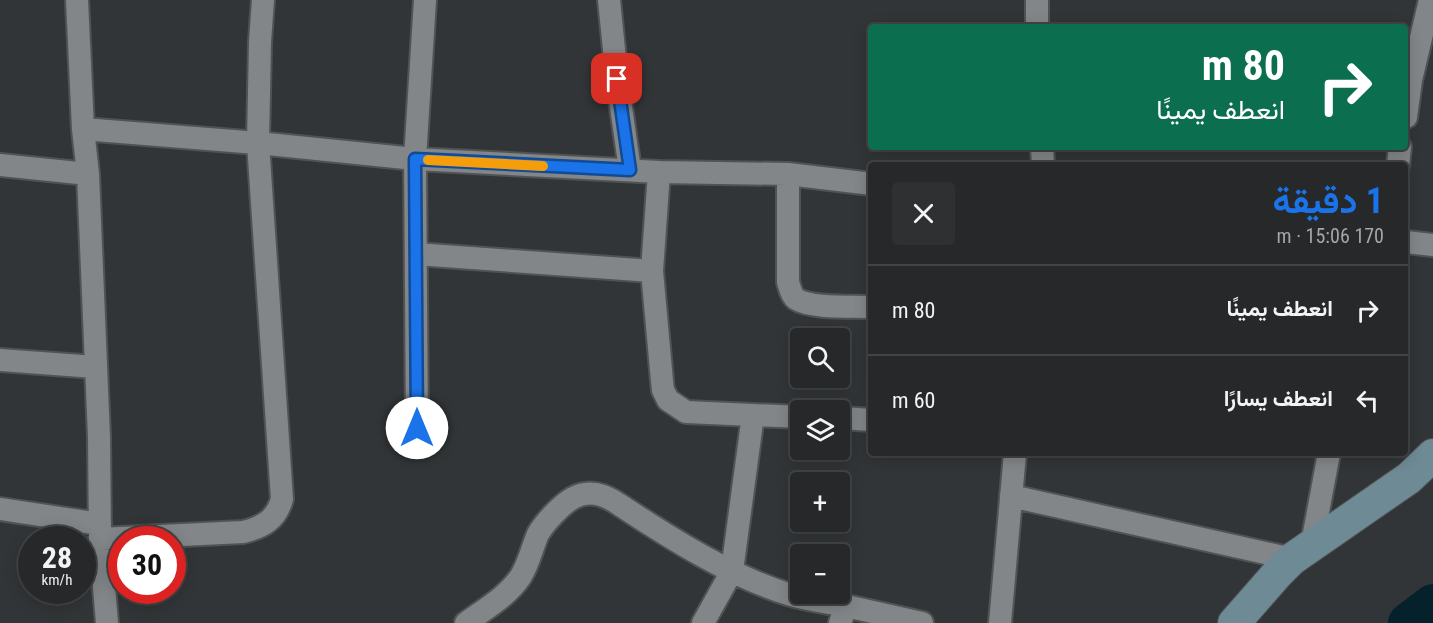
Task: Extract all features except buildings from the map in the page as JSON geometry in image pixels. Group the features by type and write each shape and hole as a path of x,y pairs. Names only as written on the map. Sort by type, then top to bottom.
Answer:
{"street":[{"path":"77,0 83,129 88,174 99,437 100,531 107,623"},
{"path":"0,509 100,531 243,532 257,528 271,520 279,510 282,499 258,143 263,0"},
{"path":"417,428 415,159 425,0"},
{"path":"1037,0 1037,24"},
{"path":"1408,110 1417,81 1430,0"},
{"path":"613,2 617,79 630,170"},
{"path":"83,129 258,143 415,159 659,172 788,174 868,184"},
{"path":"0,165 88,174"},
{"path":"659,172 652,271 663,390 668,400 686,412 790,417"},
{"path":"788,174 788,282 792,295 808,303 868,307"},
{"path":"1408,242 1433,245"},
{"path":"416,254 652,271"},
{"path":"0,360 95,367"},
{"path":"703,623 732,571 753,415"},
{"path":"850,419 868,420"},
{"path":"1233,623 1277,573 1302,552 1409,478 1433,455"},
{"path":"1000,623 1015,456"},
{"path":"1302,552 1328,456"},
{"path":"466,623 503,596 520,577 532,553 538,534 552,516 573,498 588,493 602,495 660,533 732,571 789,595 843,615 922,623"},
{"path":"1011,496 1302,552"}],"waterway":[{"path":"1408,623 1433,604"}],"slow traffic":[{"path":"428,160 543,166"}],"route":[{"path":"417,428 415,159 630,170 617,79"}]}
